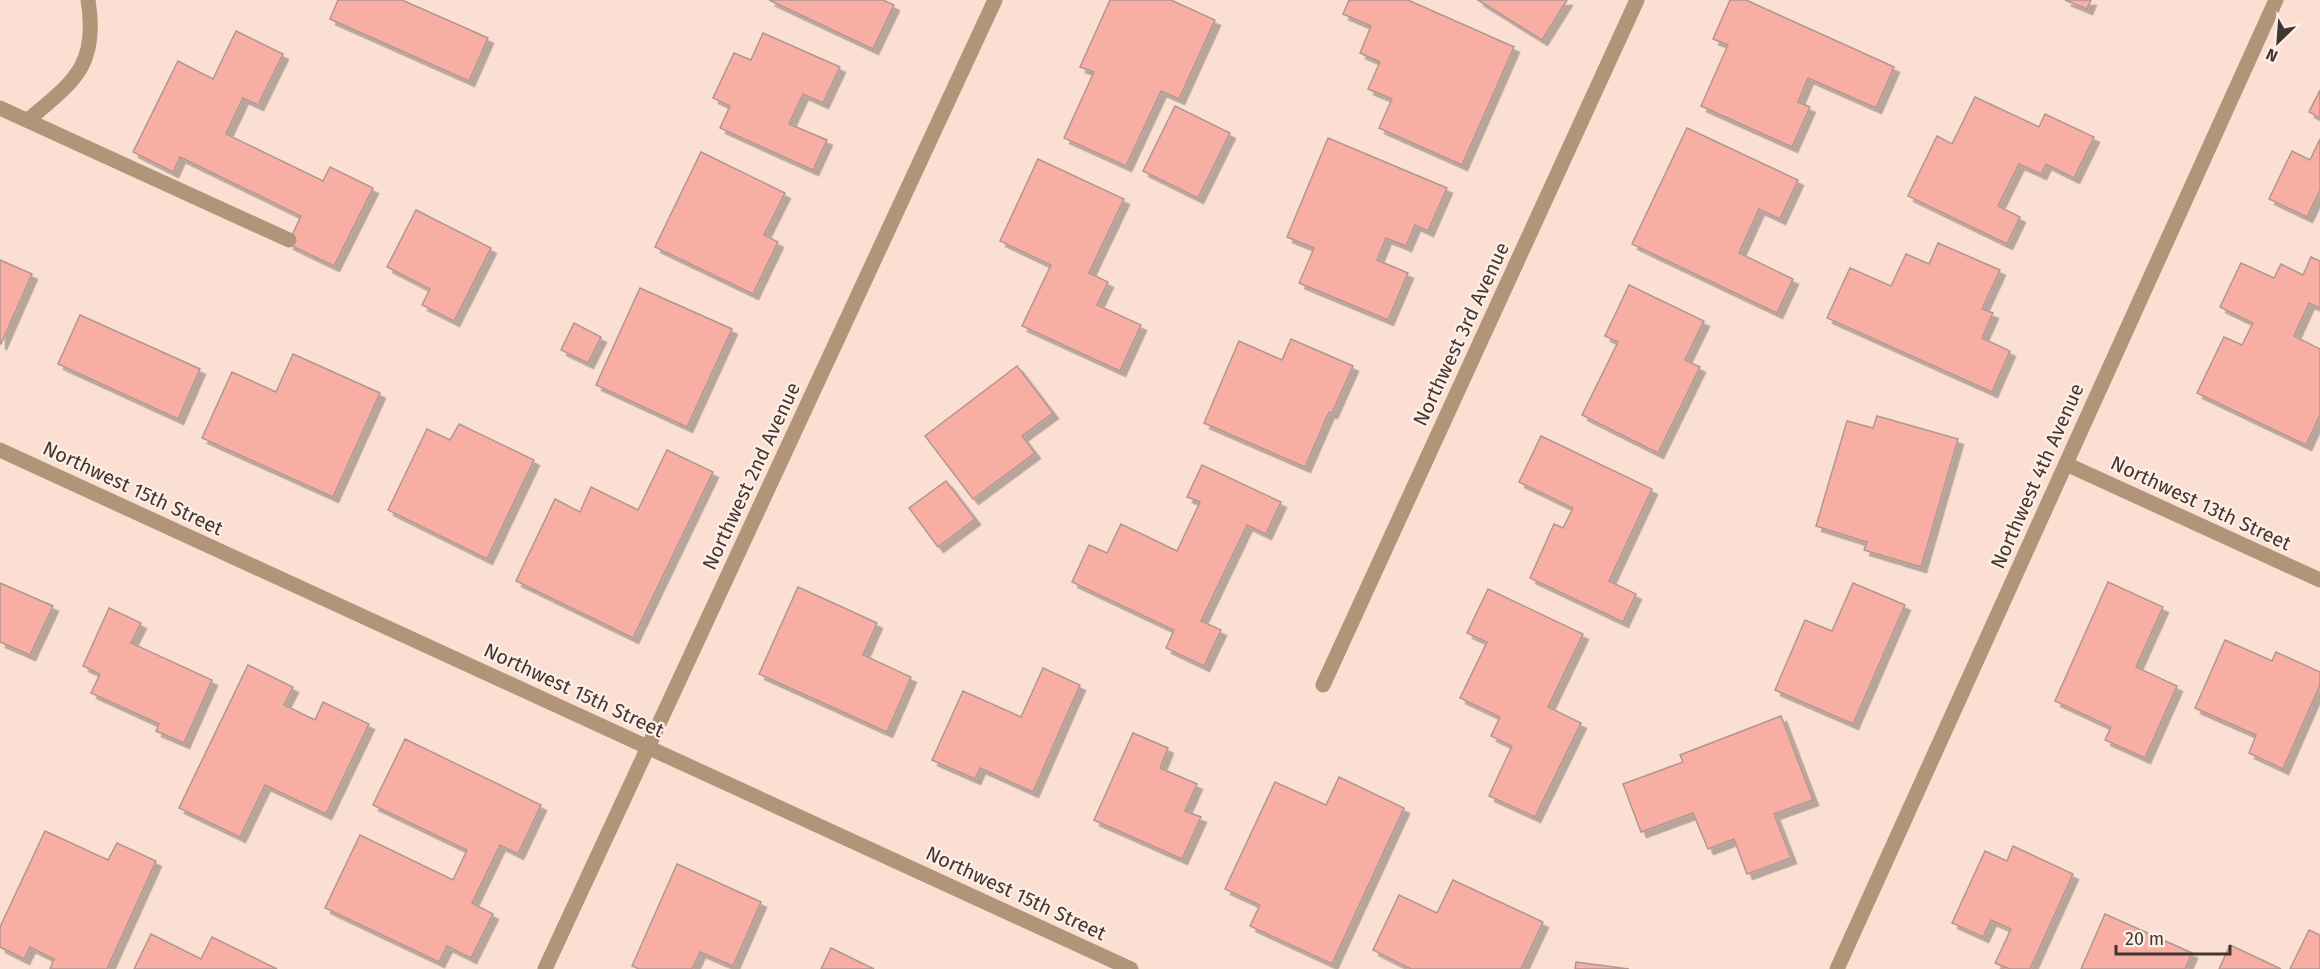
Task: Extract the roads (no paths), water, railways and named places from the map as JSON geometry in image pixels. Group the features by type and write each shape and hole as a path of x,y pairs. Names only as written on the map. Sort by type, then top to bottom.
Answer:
{"street":[{"path":"28,120 72,83 87,56 90,16 88,0"},
{"name":"Northwest 2nd Avenue","path":"545,969 995,0"},
{"name":"Northwest 3rd Avenue","path":"1323,685 1637,0"},
{"name":"Northwest 4th Avenue","path":"1837,969 2276,0"},
{"path":"0,108 289,240"},
{"name":"Northwest 15th Street","path":"0,450 1131,969"},
{"name":"Northwest 13th Street","path":"2066,464 2320,580"}]}
